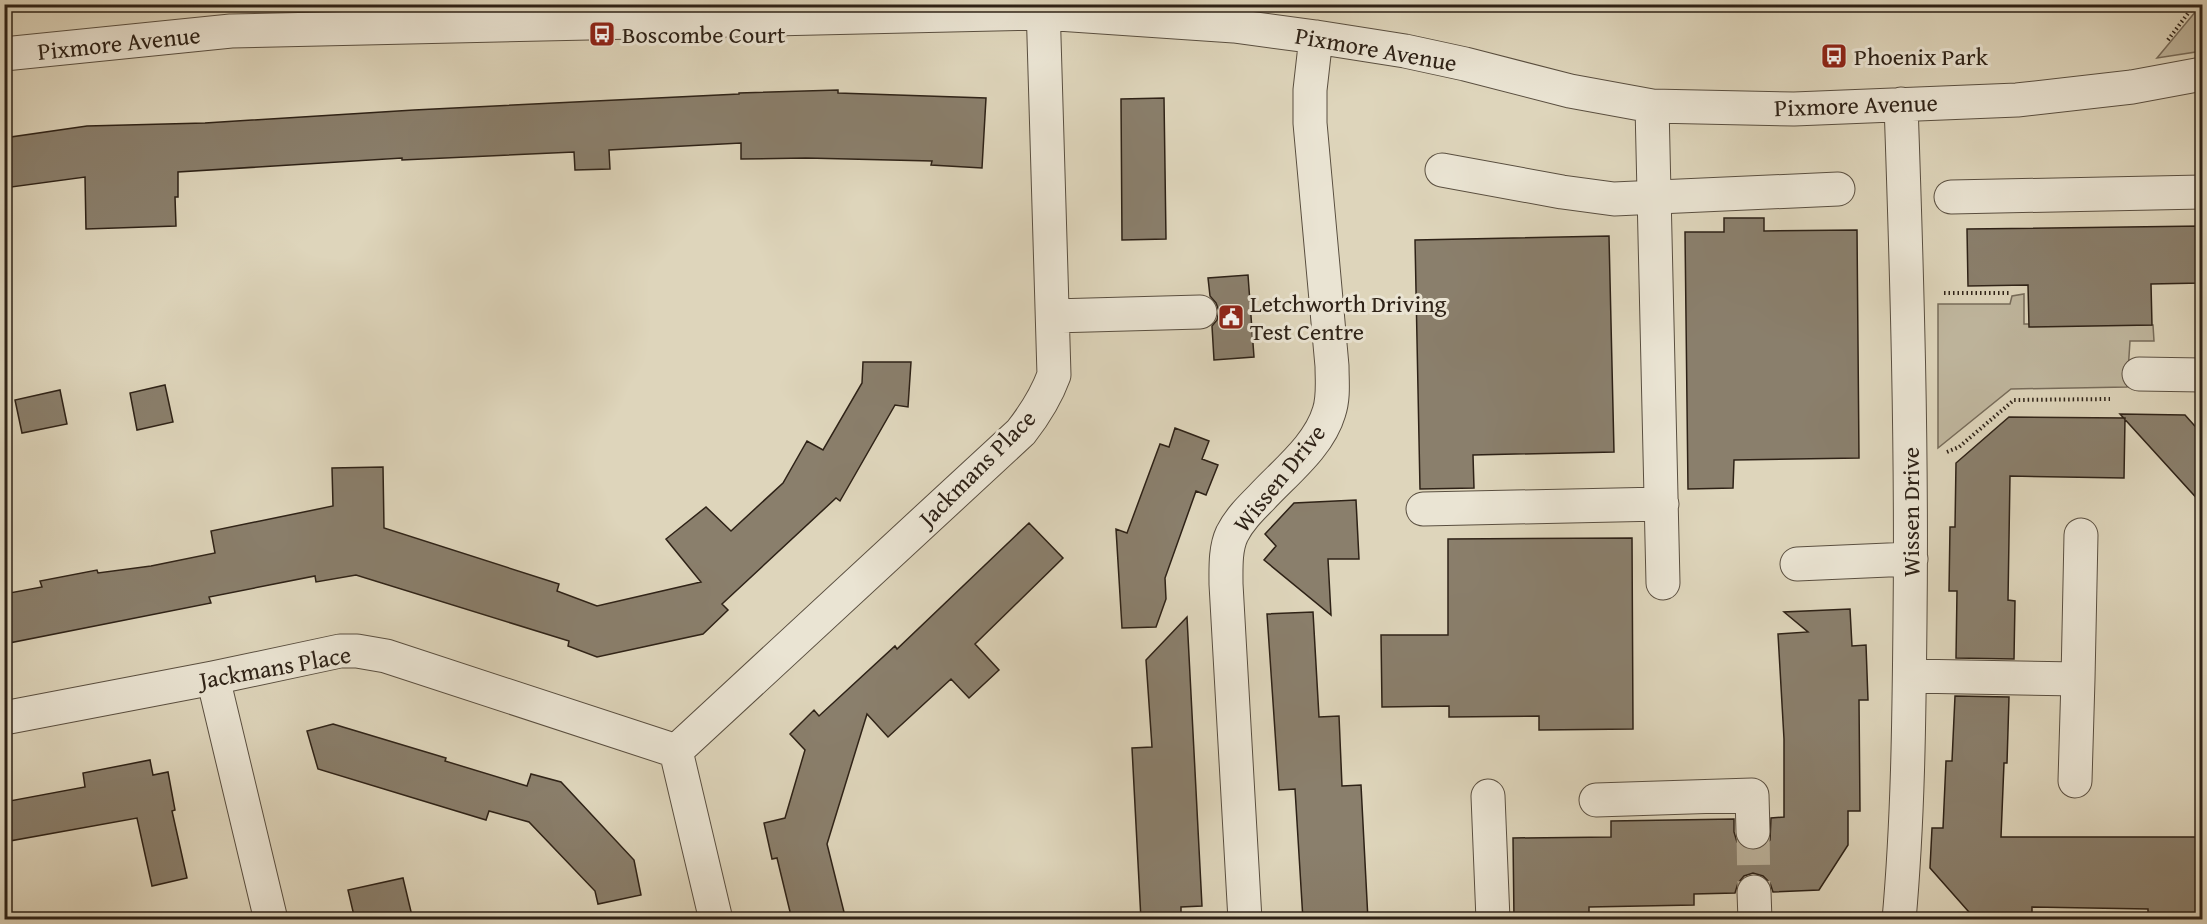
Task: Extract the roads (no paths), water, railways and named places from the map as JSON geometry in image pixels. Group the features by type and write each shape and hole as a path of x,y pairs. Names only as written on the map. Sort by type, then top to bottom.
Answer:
{"street":[{"name":"Pixmore Avenue","path":"4,54 231,31 280,17 1043,9 1234,26 1405,51 1570,91 1652,106 1794,109 2017,100 2132,87 2202,74"},
{"name":"Jackmans Place","path":"4,718 340,651 357,651 386,656 676,752 1021,432 1041,404 1054,375 1043,9"},
{"name":"Wissen Drive","path":"1245,920 1226,584 1227,557 1232,535 1245,514 1312,444 1322,429 1330,411 1333,396 1310,123 1310,90 1316,37"},
{"name":"Wissen Drive","path":"1899,920 1904,872 1911,559 1907,293 1901,104"},
{"path":"1652,106 1664,583"},
{"path":"1442,170 1614,199 1838,189"},
{"path":"1951,197 2202,192"},
{"path":"1053,316 1200,312"},
{"path":"2139,374 2202,375"},
{"path":"1423,509 1662,504"},
{"path":"2075,781 2081,535"},
{"path":"1797,564 1911,559"},
{"path":"1910,676 2078,679"},
{"path":"213,678 271,920"},
{"path":"676,752 716,920"},
{"path":"1596,800 1752,795 1753,832"},
{"path":"1488,796 1493,920"}],"tunnel":[{"path":"1753,832 1754,892"}],"place":[{"name":"Boscombe Court","path":"602,34"},
{"name":"Phoenix Park","path":"1834,56"},
{"name":"Letchworth Driving Test Centre","path":"1231,317"}]}
